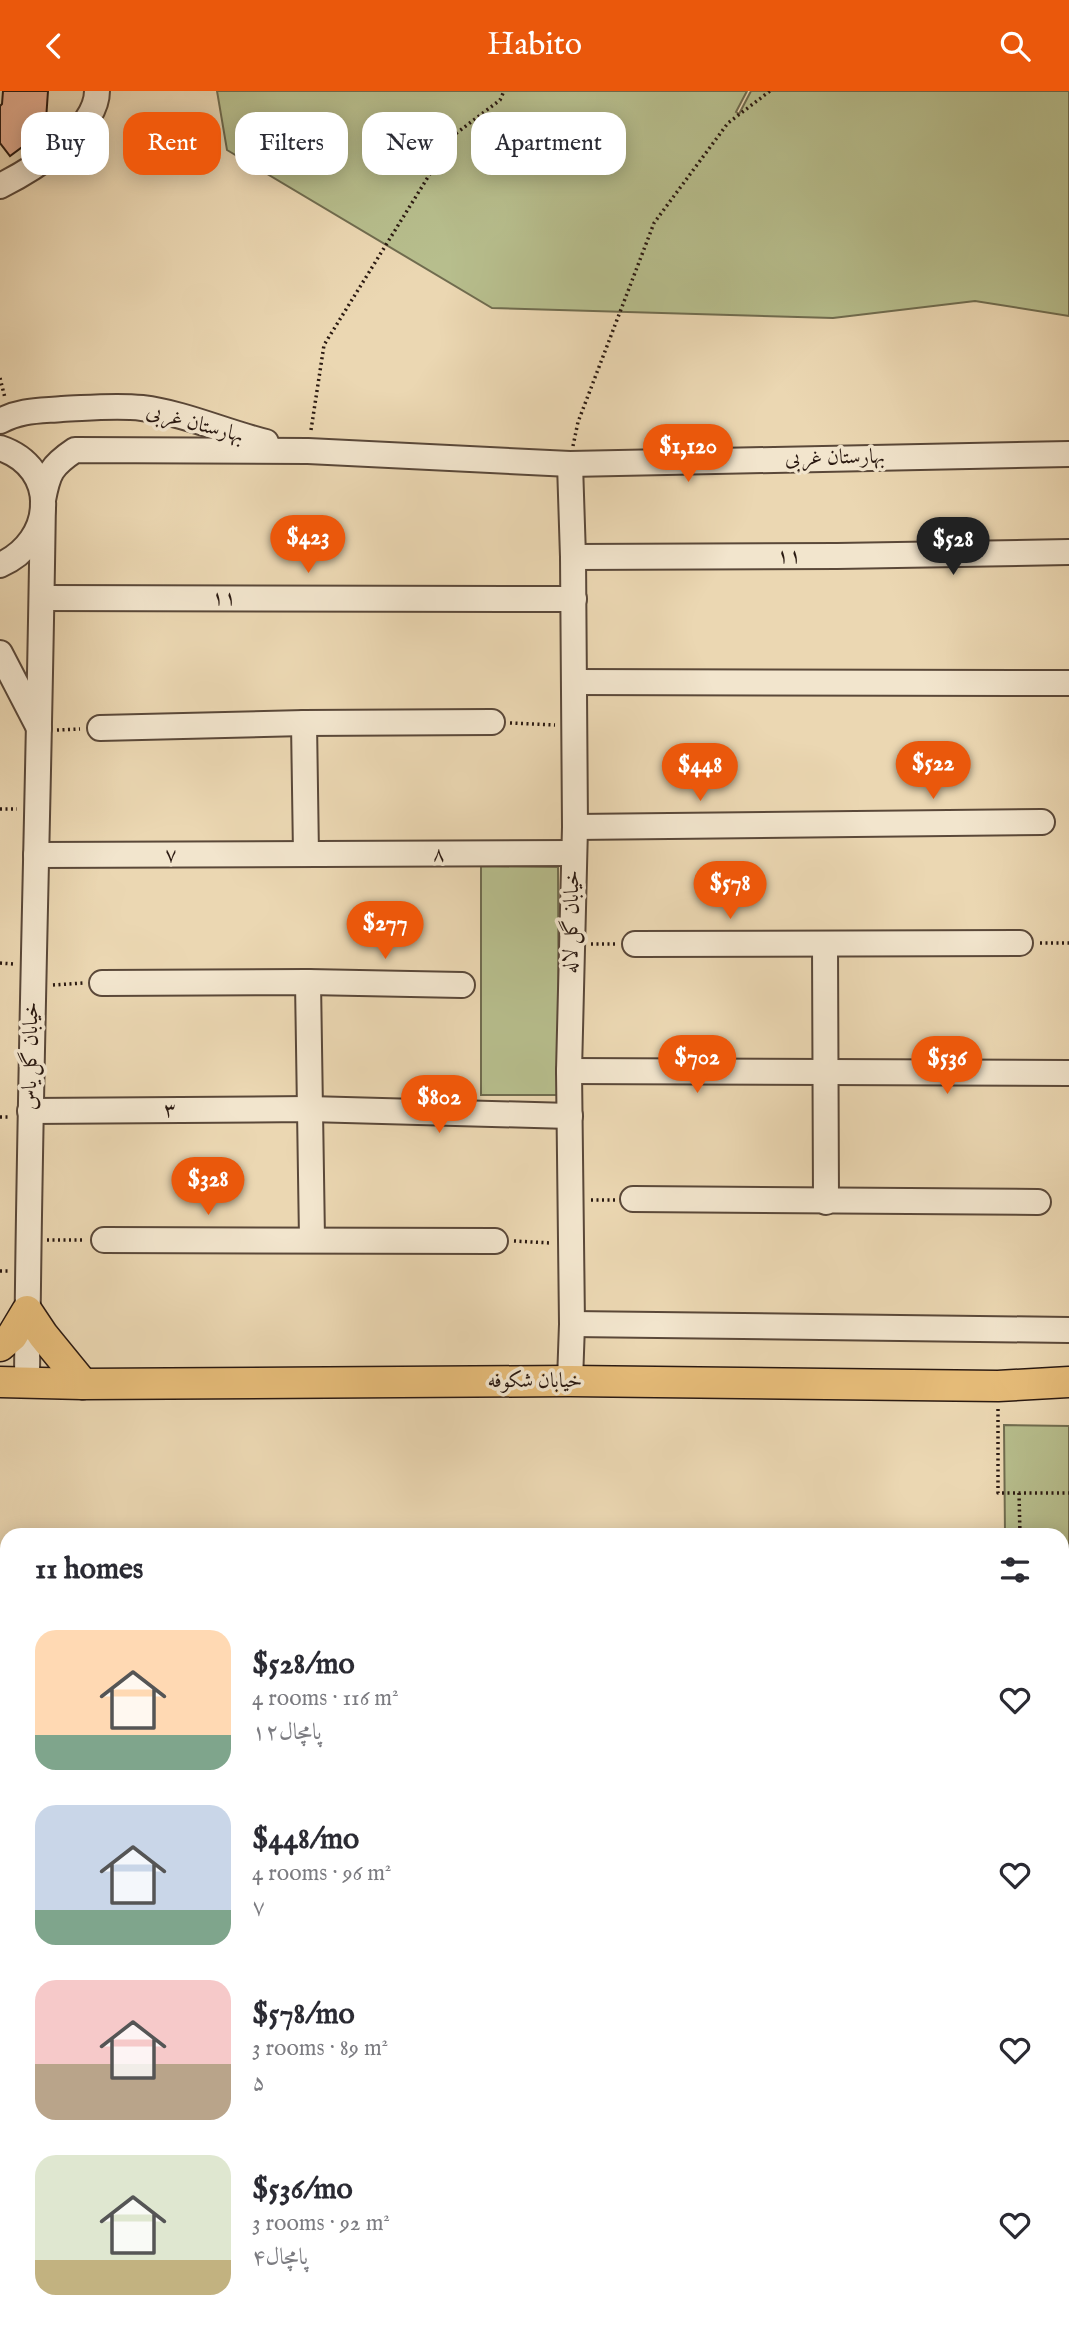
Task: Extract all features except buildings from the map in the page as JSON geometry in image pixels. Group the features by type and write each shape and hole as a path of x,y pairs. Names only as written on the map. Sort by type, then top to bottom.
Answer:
{"main road":[{"path":"0,1346 12,1336 27,1311 83,1384"},
{"name":"خیابان شکوفه","path":"13,1381 83,1384 569,1381 998,1386 1069,1383"}],"street":[{"path":"0,186 72,138 97,101 97,91"},
{"name":"بهارستان غربی","path":"2,410 17,412 142,408 237,435 308,451"},
{"path":"0,448 10,451 27,464 38,481 43,501 42,521 33,540 19,555 0,565"},
{"name":"بهارستان غربی","path":"43,501 48,475 57,462 75,450 308,451 570,464 1069,454"},
{"name":"خیابان گل لاله","path":"569,1381 572,1324 569,1071 575,827 574,599 570,464"},
{"name":"خیابان گل یاس","path":"13,1381 27,1311 41,731 43,501"},
{"name":"۱۱","path":"573,557 1069,552"},
{"name":"۱۱","path":"42,598 574,599"},
{"path":"0,653 41,731"},
{"path":"574,682 1069,684"},
{"path":"100,728 492,722"},
{"path":"304,723 306,854"},
{"path":"575,827 1042,822"},
{"name":"۸","path":"306,854 573,853"},
{"name":"۷","path":"36,855 306,854"},
{"path":"635,944 1020,943"},
{"path":"825,944 826,1202"},
{"path":"308,982 312,1239"},
{"path":"102,983 308,982 462,985"},
{"path":"569,1071 1069,1073"},
{"name":"۳","path":"30,1111 309,1109 570,1116"},
{"path":"633,1199 1038,1202"},
{"path":"104,1240 495,1241"},
{"path":"572,1324 1069,1330"}],"path":[{"path":"308,451 324,345 454,135 500,100 503,91"},
{"path":"570,464 578,422 654,223 728,123 770,91"},
{"path":"0,377 2,410"},
{"path":"492,722 575,726"},
{"path":"41,731 100,728"},
{"path":"1020,943 1069,943"},
{"path":"572,944 635,944"},
{"path":"33,985 102,983"},
{"path":"571,1201 633,1199"},
{"path":"27,1240 104,1240"},
{"path":"495,1241 571,1244"},
{"path":"998,1386 998,1493 1069,1493"},
{"path":"1019,1493 1020,1528"}],"green space":[{"path":"217,91 747,91 736,112 739,114 751,91 1069,91 1069,316 975,301 833,318 492,308 269,175 348,175 348,112 235,112 235,155 227,150"},
{"path":"481,866 558,867 559,1095 481,1095"},
{"path":"1004,1425 1069,1426 1069,1528 1005,1528"}]}
